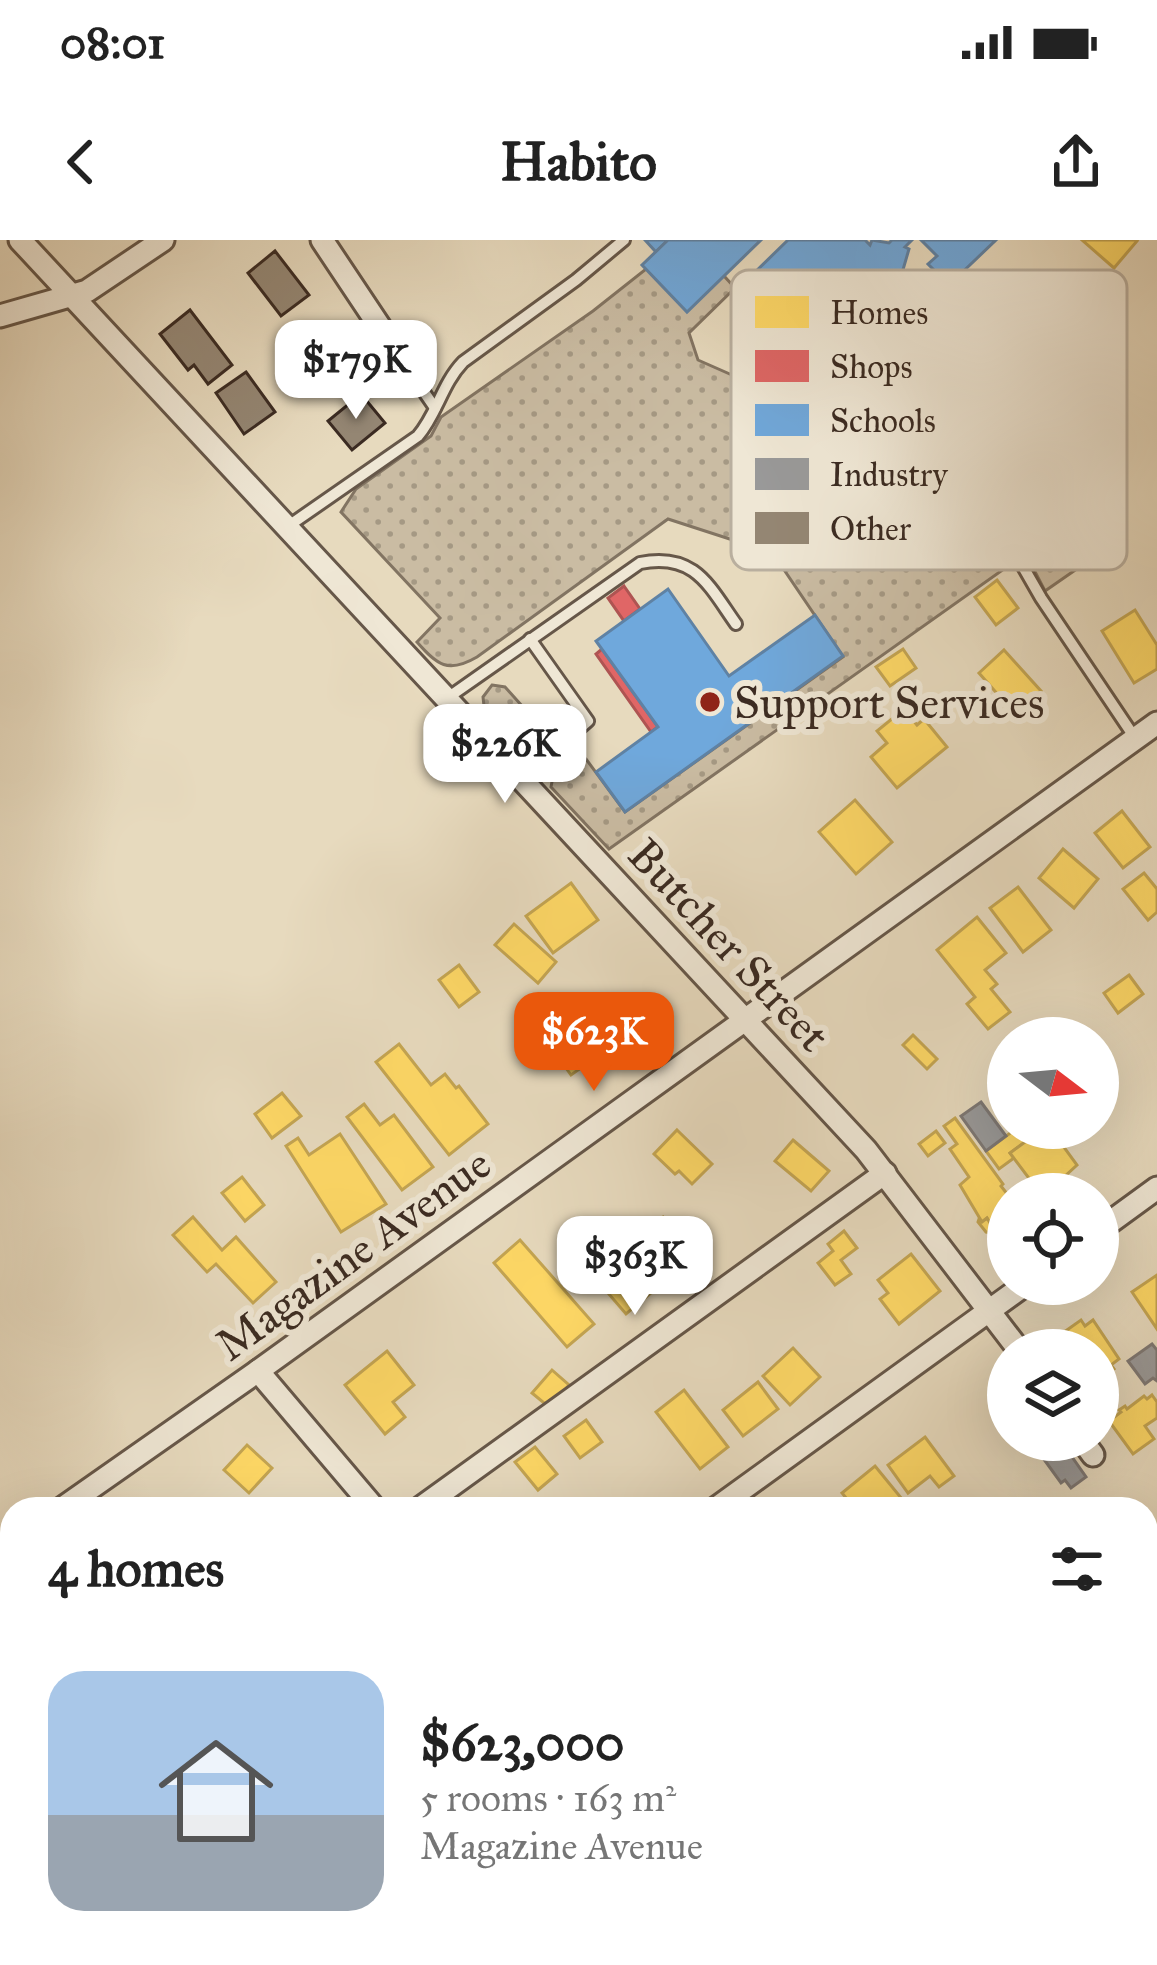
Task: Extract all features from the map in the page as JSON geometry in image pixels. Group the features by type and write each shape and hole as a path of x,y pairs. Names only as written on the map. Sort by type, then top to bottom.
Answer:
{"street":[{"name":"Butcher Street","path":"20,240 746,1019 885,1173 1004,1329"},
{"path":"0,316 100,284 163,240"},
{"path":"322,240 402,360"},
{"name":"Magazine Avenue","path":"78,1497 1157,723"},
{"path":"436,1497 885,1173"},
{"path":"1119,1216 1157,1188"},
{"path":"732,1497 998,1305"},
{"path":"258,1371 365,1497"}],"lane":[{"path":"287,526 418,436 449,378 463,362 624,240"},
{"path":"402,360 435,408"},
{"path":"445,700 631,567 649,561 697,571 736,624"},
{"path":"1025,570 1135,738"},
{"path":"520,780 588,721 530,639"}],"shaded area":[{"path":"646,269 724,276 731,284 731,292 689,333 698,360 731,375 731,539 668,519 477,657 451,666 437,661 417,642 440,618 341,512 356,489 431,436 441,417"},
{"path":"784,570 1003,570 609,849 551,787 554,771 571,759 586,759 625,812 843,657"},
{"path":"1034,570 1075,570 1045,591"},
{"path":"492,685 505,687 539,725 537,743 524,750 513,747 485,715 483,697"}],"building: Homes":[{"path":"1082,240 1135,240 1137,241 1114,268"},
{"path":"997,580 1018,608 996,625 975,597"},
{"path":"1135,610 1157,645 1157,669 1134,683 1102,631"},
{"path":"903,649 916,668 890,686 876,667"},
{"path":"1004,650 1041,691 1015,714 979,673"},
{"path":"904,709 917,725 924,719 947,747 897,788 871,757 887,743 877,731"},
{"path":"855,800 892,842 856,874 819,832"},
{"path":"1122,811 1150,847 1123,868 1095,833"},
{"path":"1063,849 1098,879 1074,908 1039,878"},
{"path":"1144,873 1157,889 1157,912 1148,920 1123,889"},
{"path":"571,883 598,920 553,953 526,916"},
{"path":"1018,887 1051,930 1023,952 990,908"},
{"path":"977,917 1006,953 985,970 997,984 991,989 1010,1012 987,1017 987,1028 967,1004 975,997 937,950"},
{"path":"514,924 556,962 538,983 495,945"},
{"path":"459,965 479,992 459,1007 439,980"},
{"path":"1129,975 1143,994 1118,1013 1104,993"},
{"path":"569,1007 602,1053 571,1075 538,1029"},
{"path":"913,1035 937,1059 927,1069 903,1045"},
{"path":"399,1044 431,1085 445,1074 488,1124 449,1155 376,1062"},
{"path":"282,1093 301,1116 272,1138 255,1114"},
{"path":"364,1104 380,1125 394,1115 433,1167 402,1190 347,1117"},
{"path":"955,1118 995,1173 987,1173 987,1218 982,1222 960,1185 969,1177 950,1149 957,1144 944,1126"},
{"path":"677,1130 712,1164 692,1184 654,1154"},
{"path":"936,1131 945,1143 928,1156 919,1144"},
{"path":"340,1134 386,1204 341,1232 286,1146 298,1138 309,1155"},
{"path":"793,1140 829,1171 811,1191 775,1161"},
{"path":"1015,1149 1010,1153 1014,1158 999,1169 986,1151"},
{"path":"1065,1149 1077,1165 1068,1173 1025,1173 1010,1153"},
{"path":"242,1177 264,1205 245,1221 222,1193"},
{"path":"193,1217 222,1250 236,1237 276,1282 253,1303 216,1264 207,1272 173,1235"},
{"path":"663,1217 680,1240 664,1252 647,1229"},
{"path":"844,1231 857,1248 841,1260 851,1274 835,1285 818,1263 833,1251 828,1244"},
{"path":"520,1240 594,1324 567,1347 494,1263"},
{"path":"911,1254 940,1291 899,1324 880,1299 888,1293 878,1280"},
{"path":"635,1271 652,1292 626,1314 608,1293"},
{"path":"1157,1275 1157,1329 1132,1292"},
{"path":"1081,1320 1085,1326 1093,1320 1099,1329 1068,1329"},
{"path":"793,1348 820,1377 790,1405 763,1376"},
{"path":"387,1351 414,1385 393,1402 405,1417 385,1434 345,1385"},
{"path":"552,1370 569,1385 550,1408 532,1393"},
{"path":"758,1382 778,1409 743,1436 723,1410"},
{"path":"684,1390 728,1447 700,1469 656,1412"},
{"path":"1152,1395 1157,1402 1157,1418 1145,1426 1154,1439 1133,1454 1119,1435 1119,1410 1144,1396"},
{"path":"586,1420 602,1442 580,1458 564,1436"},
{"path":"925,1437 954,1476 939,1487 930,1476 908,1493 888,1465"},
{"path":"247,1445 272,1468 249,1493 224,1470"},
{"path":"535,1447 557,1474 538,1490 515,1462"},
{"path":"875,1466 900,1497 845,1497 842,1493"}],"building: Shops":[{"path":"624,586 640,609 624,621 608,598"},
{"path":"602,649 658,727 651,732 596,654"}],"building: Schools":[{"path":"645,240 668,240 656,252"},
{"path":"668,240 761,240 687,312 642,265"},
{"path":"788,240 865,240 870,245 872,240 912,240 905,247 909,249 903,270 757,270"},
{"path":"921,240 996,240 965,270 934,270 928,264 937,256"},
{"name":"Support Services","path":"668,589 729,676 815,615 843,656 625,812 596,772 658,727 596,641"}],"building: Industry":[{"path":"981,1102 987,1110 989,1149 986,1151 961,1116"},
{"path":"1152,1344 1157,1350 1157,1381 1153,1378 1145,1384 1128,1361"},
{"path":"1045,1461 1075,1461 1086,1477 1071,1488 1065,1480 1061,1483"}],"building: Other":[{"path":"275,251 309,295 281,316 248,273"},
{"path":"190,310 232,365 208,384 194,365 188,370 160,334"},
{"path":"319,322 348,361 317,384 288,344"},
{"path":"246,372 275,412 244,434 216,393"},
{"path":"361,394 385,423 352,450 328,421"}],"place":[{"name":"Support Services","path":"710,702"}]}
